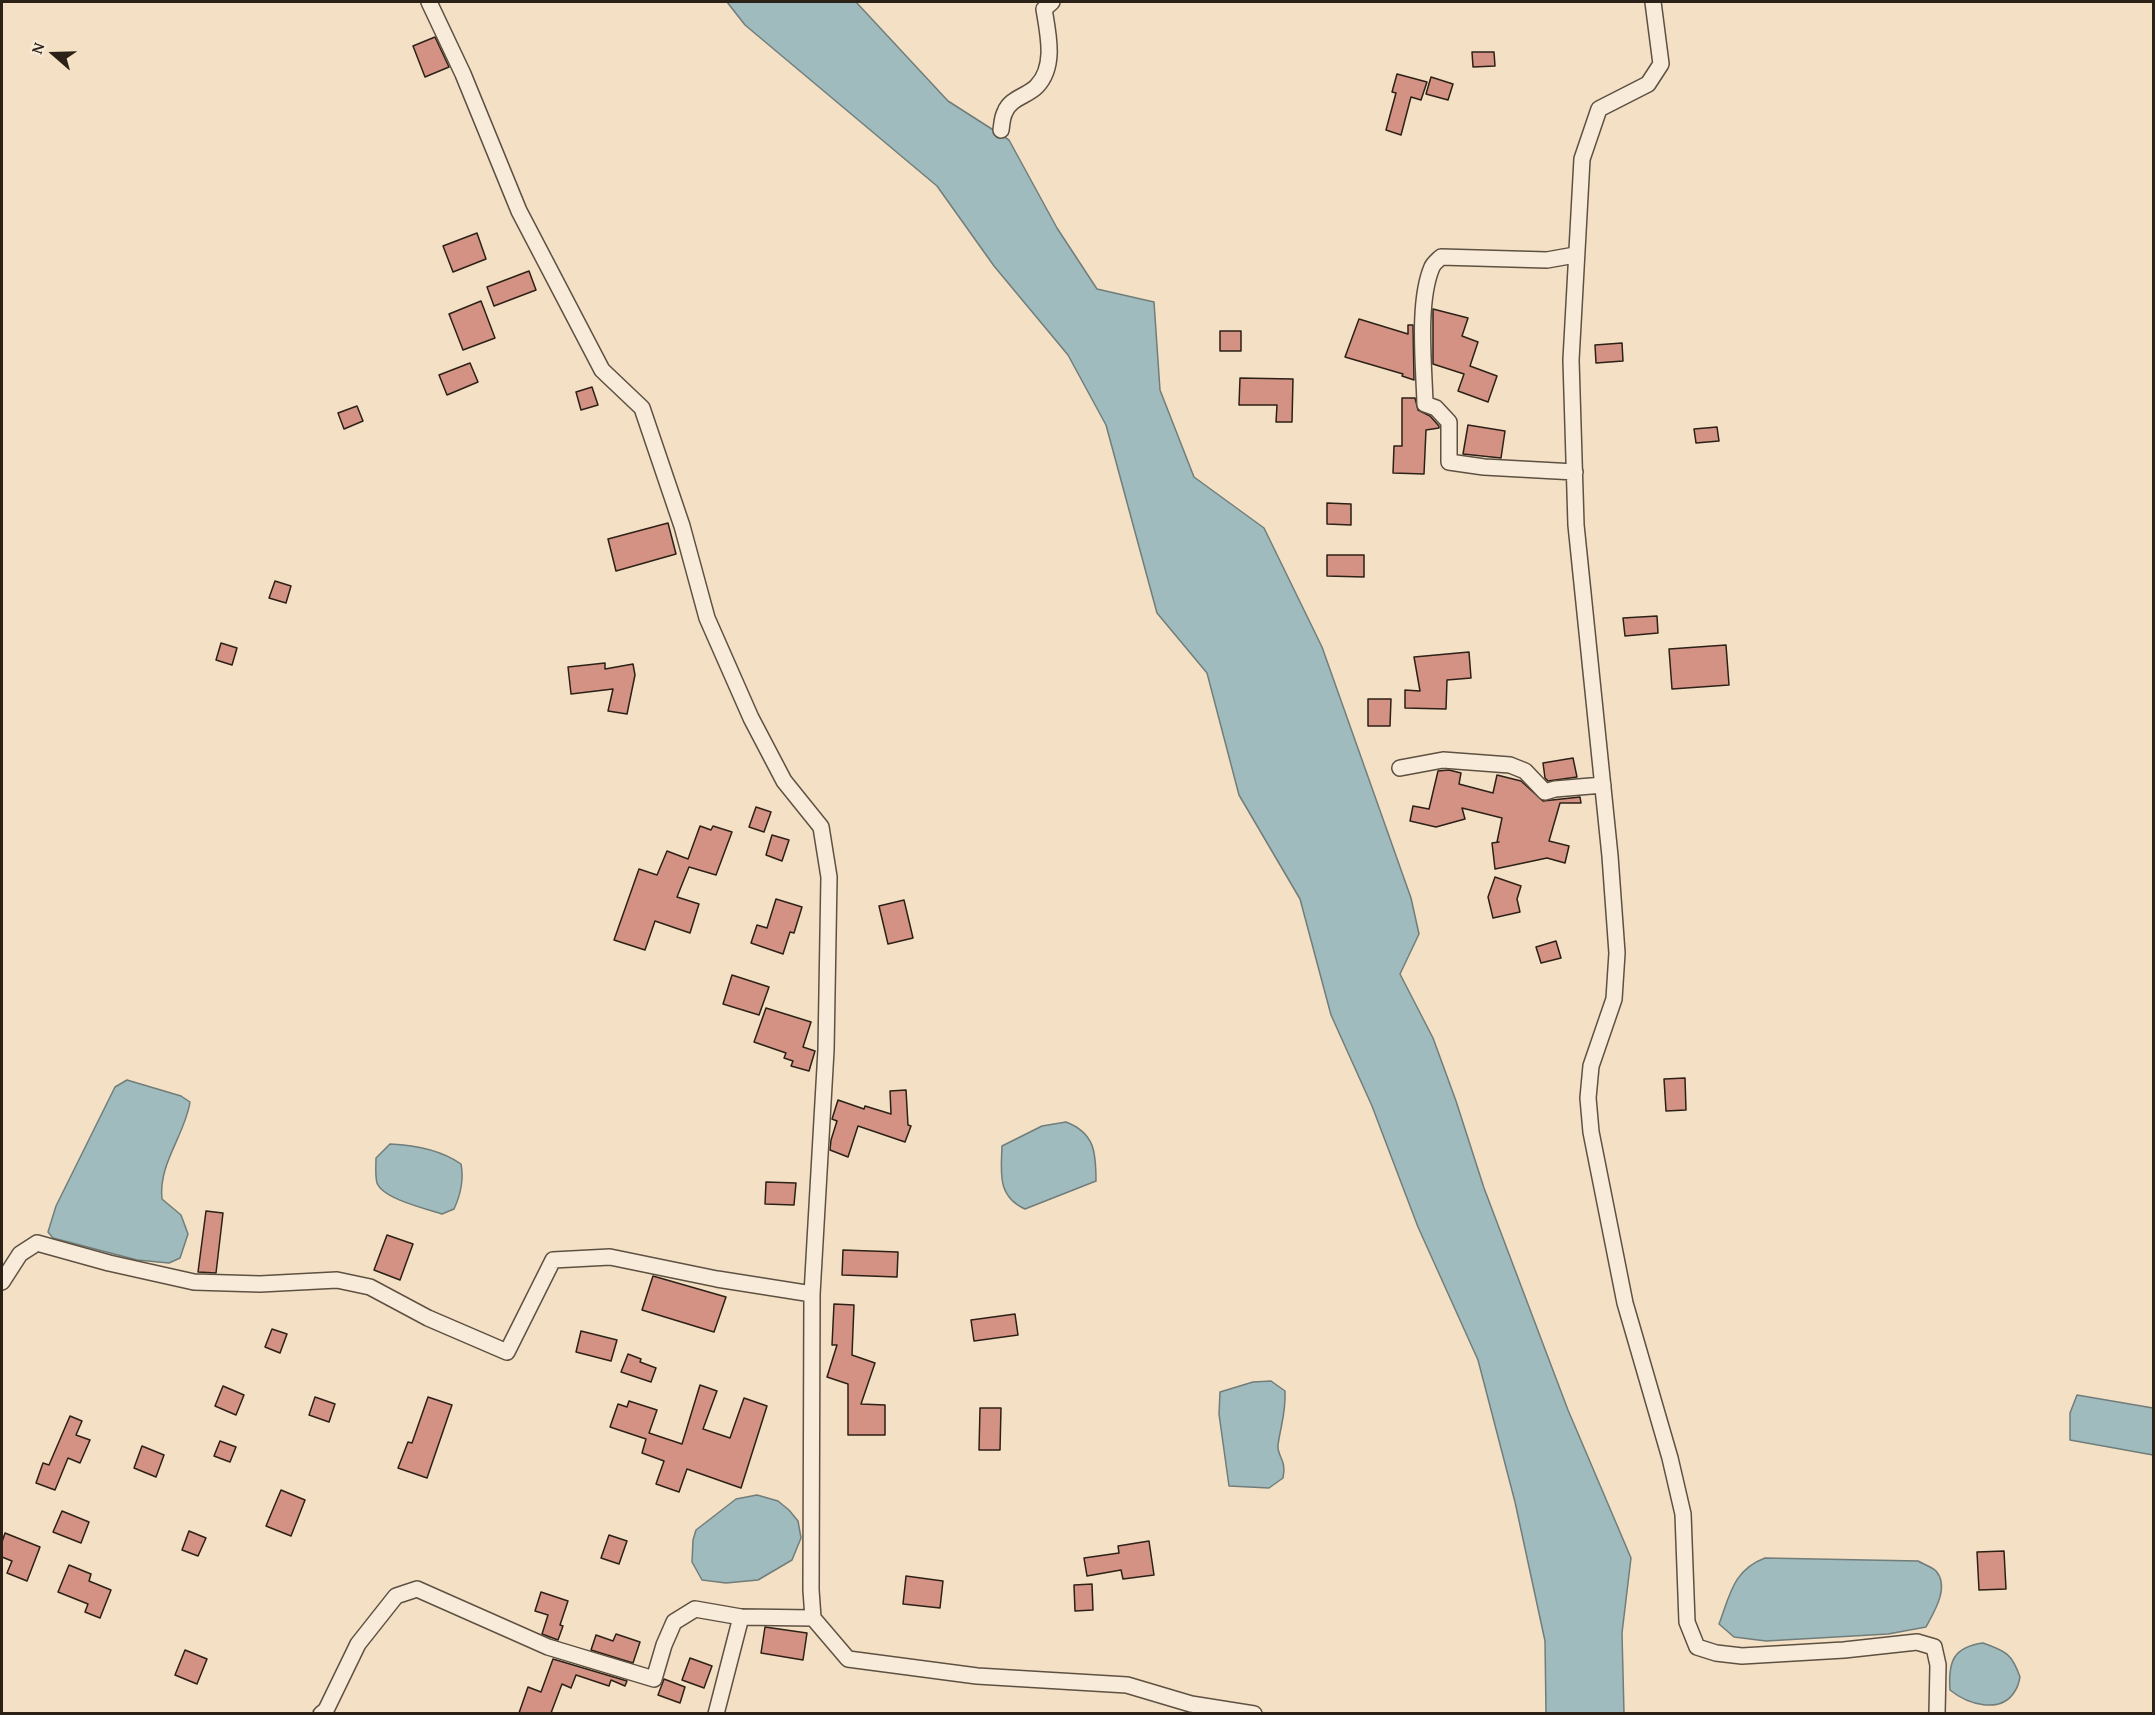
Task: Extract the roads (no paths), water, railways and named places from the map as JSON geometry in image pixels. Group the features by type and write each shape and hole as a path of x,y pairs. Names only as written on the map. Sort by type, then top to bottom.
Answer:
{"street":[{"path":"429,2 463,74 519,211 602,370 642,408 682,526 707,618 751,717 784,781 821,827 829,877 826,1050 812,1294 811,1590 813,1618 848,1659 977,1676 1127,1685 1191,1704 1232,1712 1254,1713"},
{"path":"1001,130 1005,110 1013,101 1037,85 1047,69 1049,45 1044,9 1052,2"},
{"path":"1653,2 1660,64 1648,84 1599,109 1582,159 1575,255 1571,360 1576,525 1603,785 1617,953 1614,999 1591,1066 1587,1098 1590,1121 1624,1303 1670,1458 1683,1514 1687,1622 1698,1647 1716,1653 1742,1656 1844,1650 1917,1642 1934,1647 1938,1665 1937,1713"},
{"path":"1575,255 1547,260 1442,256 1433,265 1426,293 1423,337 1425,404 1436,408 1449,422 1449,462 1484,467 1575,472"},
{"path":"1400,768 1443,760 1510,765 1525,771 1545,792 1603,785"},
{"path":"2,1282 20,1254 37,1243 109,1263 194,1282 260,1284 337,1280 370,1287 428,1318 507,1352 553,1260 610,1257 717,1279 812,1294"},
{"path":"321,1713 326,1710 358,1644 396,1596 417,1589 548,1647 654,1679 664,1645 674,1622 695,1609 741,1617 813,1618"},
{"path":"716,1713 741,1617"}],"water":[{"path":"727,2 856,2 948,101 1009,140 1057,228 1097,289 1154,302 1160,390 1194,477 1264,528 1322,647 1411,898 1419,934 1400,974 1433,1038 1484,1188 1568,1410 1631,1558 1622,1633 1624,1713 1546,1713 1545,1641 1515,1502 1478,1360 1418,1227 1372,1106 1331,1015 1300,899 1239,795 1207,673 1157,613 1106,425 1068,355 994,266 937,186 745,25"},
{"path":"127,1080 181,1096 190,1102 164,1174 162,1186 162,1199 181,1215 188,1234 180,1258 169,1263 137,1260 53,1238 48,1232 56,1206 115,1087"},
{"path":"1066,1122 1083,1132 1092,1145 1096,1181 1025,1209 1016,1204 1005,1190 1001,1174 1002,1146 1042,1126"},
{"path":"390,1144 427,1149 461,1164 461,1187 454,1209 442,1214 396,1199 381,1189 376,1180 376,1158"},
{"path":"1271,1381 1285,1391 1278,1445 1284,1467 1283,1478 1269,1488 1229,1486 1219,1414 1220,1392 1253,1382"},
{"path":"2077,1395 2153,1408 2153,1455 2070,1440 2070,1413"},
{"path":"757,1495 778,1501 798,1521 801,1538 792,1560 758,1580 726,1583 702,1580 692,1562 696,1530 736,1499"},
{"path":"1765,1558 1918,1561 1936,1571 1940,1577 1941,1592 1926,1627 1888,1634 1766,1641 1734,1637 1719,1624 1730,1594 1746,1569"},
{"path":"1983,1643 2007,1654 2020,1677 2017,1688 2009,1698 1993,1705 1974,1703 1950,1690 1950,1671 1954,1658 1965,1648"}]}
